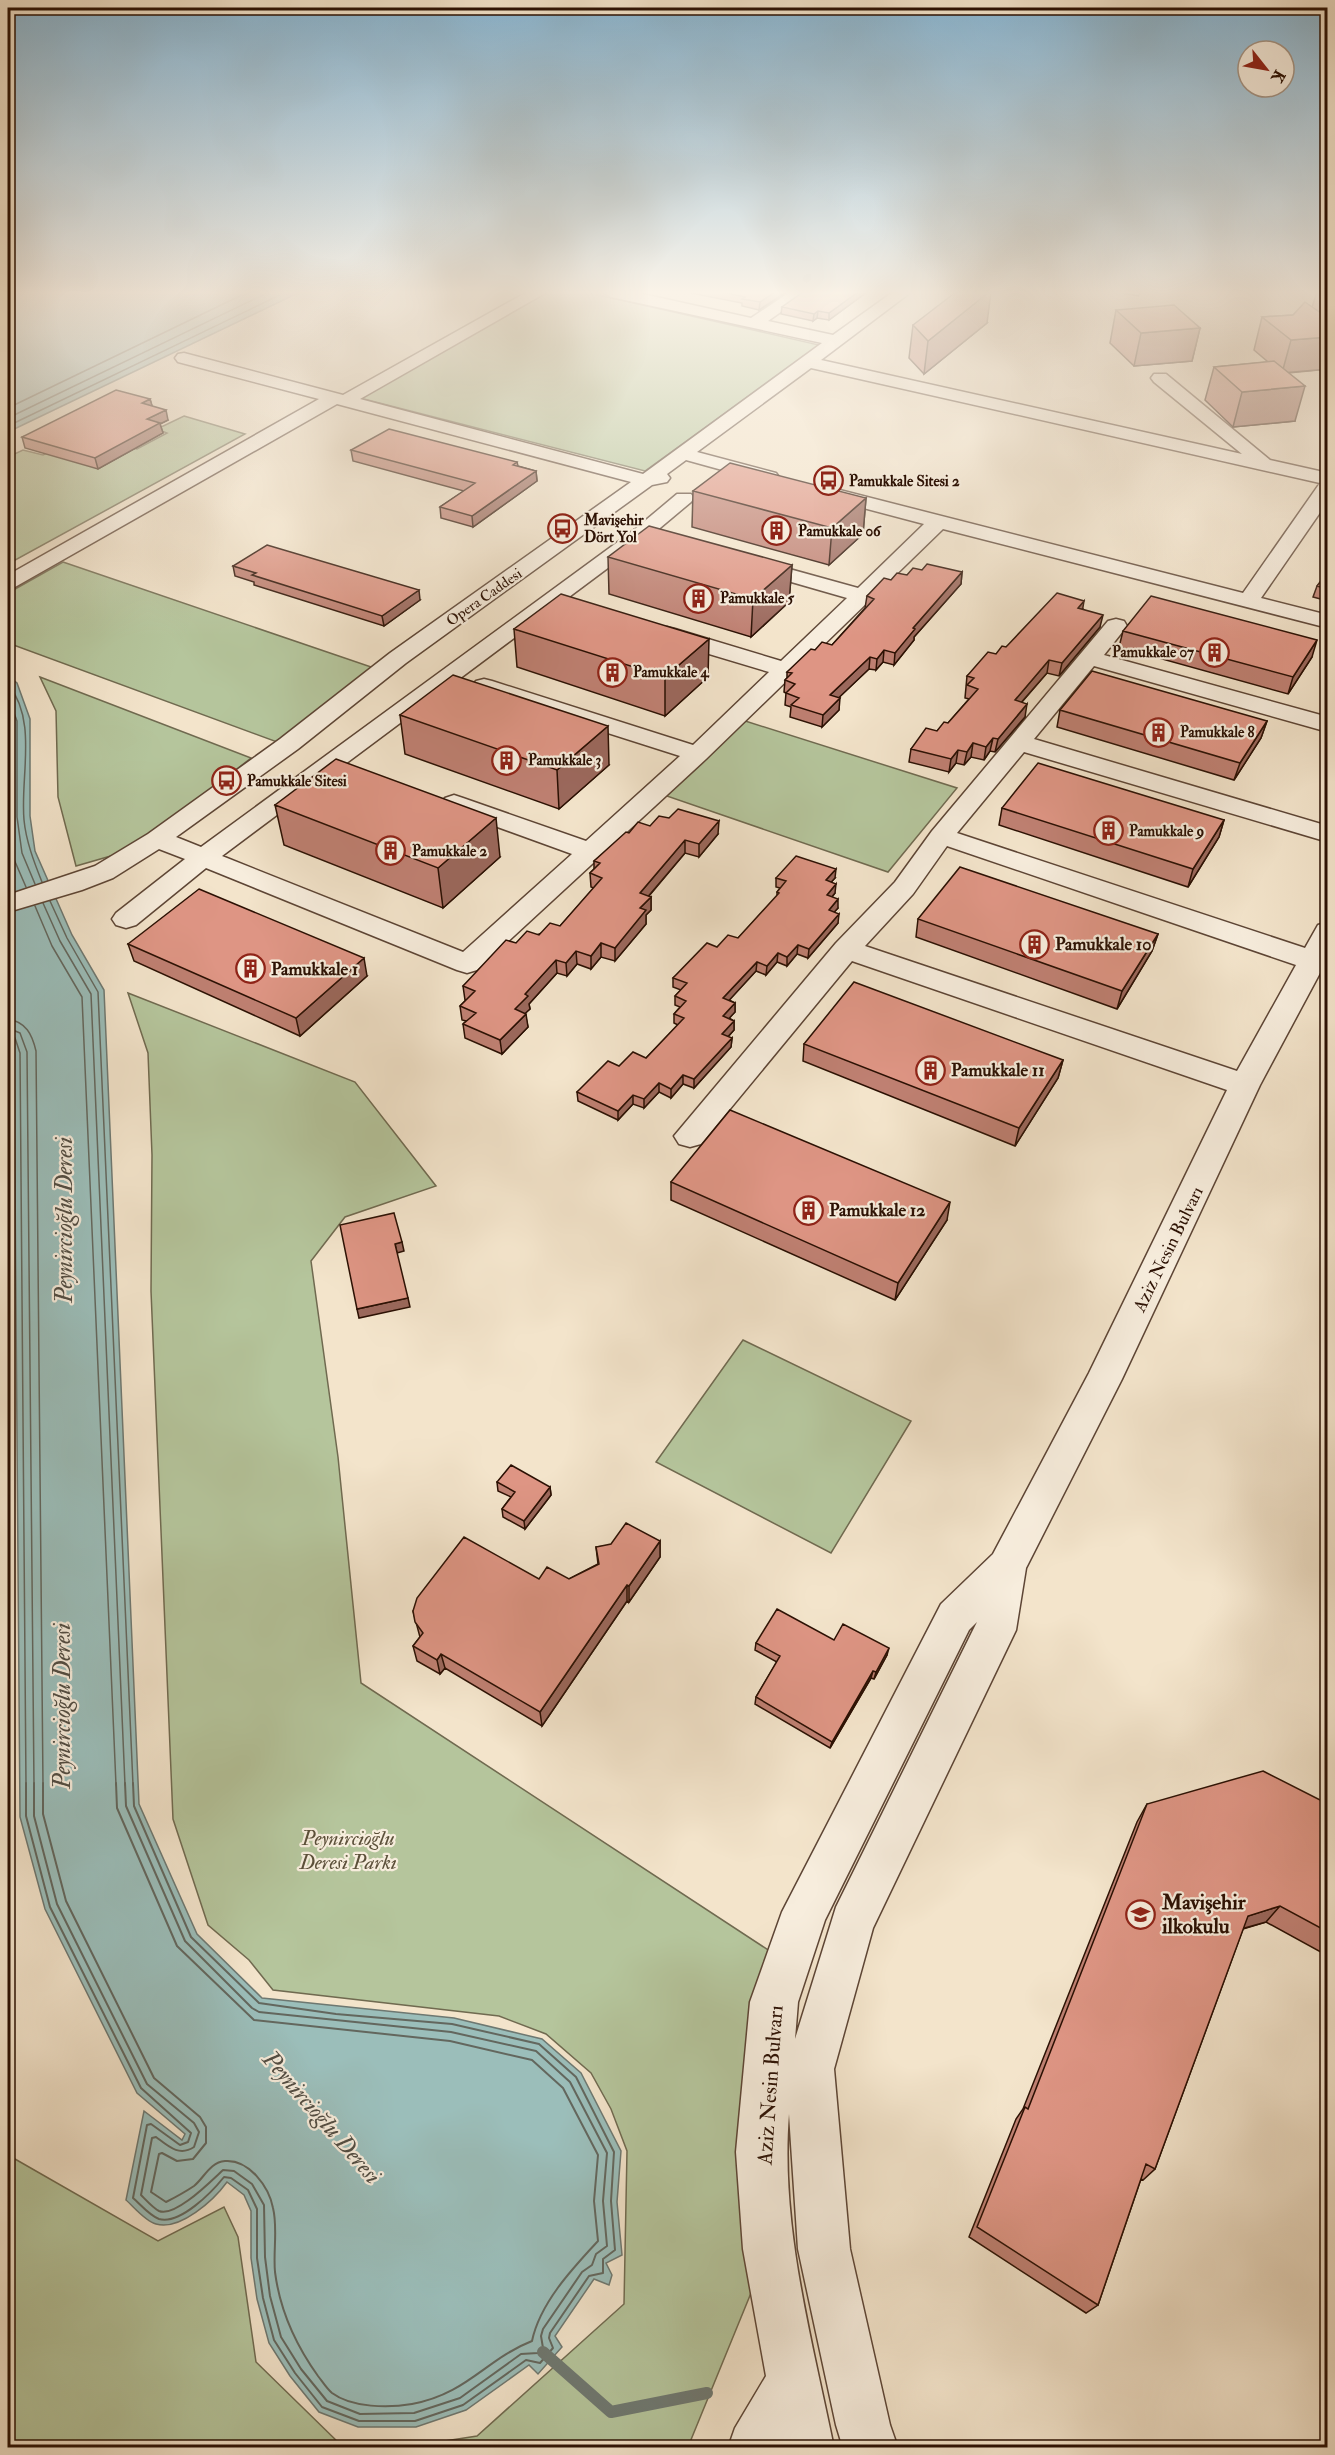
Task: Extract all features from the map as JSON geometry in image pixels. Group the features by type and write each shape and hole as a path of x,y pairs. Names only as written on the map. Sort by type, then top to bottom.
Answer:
{"street":[{"path":"8,583 327,407"},
{"path":"364,407 645,480 706,474 760,474"},
{"name":"Opera Caddesi","path":"8,903 58,889 104,872 157,839 289,744 399,658 503,584 617,527 645,480 747,407"},
{"path":"1007,407 1328,479"},
{"path":"1195,407 1267,465"},
{"path":"684,453 783,480"},
{"path":"805,486 1328,622"},
{"path":"1248,601 1328,486"},
{"path":"126,919 203,858 347,765 451,675 563,602 617,527 684,498"},
{"path":"157,839 467,964 697,753 939,521"},
{"path":"617,527 664,540"},
{"path":"722,557 860,595"},
{"path":"503,584 563,602"},
{"path":"690,1136 846,949 904,888 941,836 1021,743 1116,626"},
{"path":"651,629 783,669"},
{"path":"399,658 697,753"},
{"path":"1090,658 1328,725"},
{"path":"1021,743 1328,834"},
{"path":"289,744 347,765"},
{"path":"435,796 588,851"},
{"path":"941,836 1311,960"},
{"name":"Aziz Nesin Bulvarı","path":"871,2448 862,2425 824,2249 810,2069 852,1923 996,1630 1007,1566 1109,1368 1245,1085 1328,931"},
{"path":"846,949 1245,1085"},
{"name":"Aziz Nesin Bulvarı","path":"806,2448 770,2249 761,2152 774,2002 805,1912 955,1617 1007,1566"},
{"path":"755,2448 793,2381"}],"green space":[{"path":"393,407 734,407 645,471"},
{"path":"184,416 245,434 8,564 8,457 23,450 43,455 83,436 137,449 167,433 157,429"},
{"path":"63,562 377,669 277,742 8,643 8,593"},
{"path":"40,677 251,758 135,849 76,866 58,797 56,711"},
{"path":"739,719 957,788 888,872 661,794"},
{"name":"Peynircioğlu Deresi Parkı","path":"128,993 355,1082 436,1186 345,1217 311,1261 338,1457 361,1683 788,1963 769,2249 688,2447 406,2447 477,2436 624,2304 627,2151 611,2109 591,2073 546,2034 499,2016 273,1990 249,1960 208,1925 173,1819 151,1291 152,1155 148,1053"},
{"path":"743,1340 911,1421 831,1553 656,1462"},
{"path":"8,2155 158,2241 224,2207 238,2237 256,2362 343,2447 8,2447"}],"water":[{"path":"8,407 61,407 8,432"},
{"path":"8,676 17,683 30,719 30,816 35,851 72,935 104,990 139,1804 197,1934 262,1998 454,2018 542,2039 581,2073 621,2151 617,2202 622,2255 606,2263 612,2275 609,2285 594,2279 555,2336 562,2347 538,2374 529,2365 466,2410 416,2427 358,2427 319,2412 290,2376 269,2343 257,2299 251,2258 251,2211 244,2195 227,2182 214,2197 186,2219 165,2225 148,2220 126,2200 144,2111 182,2140 185,2134 137,2093 45,1909 20,1817 14,1053 8,1033"}],"building":[{"path":"83,407 154,407 166,410 147,419 160,423 95,458 22,437"},
{"path":"389,429 517,462 513,465 536,471 472,516 440,507 475,483 351,450"},
{"path":"730,463 866,498 832,528 693,491"},
{"path":"649,526 792,565 753,599 608,557"},
{"path":"267,545 419,590 382,616 252,575 256,573 233,566"},
{"path":"927,564 962,572 913,628 915,629 895,653 884,650 877,659 870,657 830,695 840,698 823,715 791,705 799,698 786,693 795,684 785,680 792,673 787,672 811,649 815,650 822,642 832,645 874,599 867,596 884,578 891,580 897,573 907,575 913,568 922,570"},
{"path":"1328,572 1328,589 1317,586"},
{"path":"1057,593 1084,601 1078,608 1103,615 1062,663 1049,660 1015,700 1027,704 998,739 993,738 986,747 973,743 967,752 958,750 951,759 911,749 926,728 937,731 944,722 948,723 978,689 967,685 974,678 967,676 988,652 996,654 1002,646 1006,647"},
{"path":"561,594 709,639 665,677 514,629"},
{"path":"1151,596 1317,640 1293,677 1123,631"},
{"path":"1092,671 1267,721 1240,763 1060,710"},
{"path":"453,675 608,726 557,770 400,715"},
{"path":"336,759 496,818 438,868 275,805"},
{"name":"Pamukkale 9","path":"1038,763 1224,820 1193,869 1002,808"},
{"path":"678,809 719,821 699,844 685,840 640,893 651,897 640,908 646,910 615,948 601,943 591,956 576,951 566,963 556,960 525,994 528,996 515,1009 526,1014 500,1040 463,1024 476,1013 460,1006 475,991 463,986 506,940 516,943 527,931 539,935 550,923 560,926 602,878 590,873 600,863 594,861 626,832 629,833 638,822 650,826 659,816 669,818"},
{"path":"796,856 836,869 826,880 836,884 827,895 838,899 829,910 839,914 809,949 798,945 787,957 778,953 767,966 757,962 723,998 735,1003 723,1016 734,1021 722,1034 732,1038 694,1079 683,1075 671,1089 659,1083 644,1099 633,1095 618,1111 577,1092 608,1061 619,1066 633,1052 646,1058 684,1018 674,1014 686,1001 675,996 687,983 673,978 707,943 717,947 728,935 738,938 779,893 777,892 786,881 776,878"},
{"name":"Pamukkale 10","path":"960,867 1158,934 1122,991 918,919"},
{"name":"Pamukkale 1","path":"199,889 364,958 296,1018 128,944"},
{"name":"Pamukkale 11","path":"854,982 1063,1060 1019,1128 804,1044"},
{"name":"Pamukkale 12","path":"730,1110 950,1202 898,1283 671,1182"},
{"path":"394,1213 402,1242 395,1244 408,1298 357,1309 340,1225"},
{"path":"511,1465 550,1487 524,1521 502,1509 515,1492 497,1482"},
{"path":"626,1523 660,1541 540,1712 441,1654 437,1660 413,1646 423,1633 415,1622 413,1611 417,1598 464,1537 539,1579 547,1567 569,1579 599,1564 596,1547 611,1544"},
{"path":"777,1609 834,1640 843,1624 889,1648 832,1742 756,1697 780,1656 756,1643"},
{"path":"1263,1771 1328,1804 1328,1932 1280,1906 1248,1916 1155,2169 1146,2164 1098,2305 977,2227 1025,2107 1028,2109 1147,1804"}],"waterway":[{"name":"Peynircioğlu Deresi","path":"543,2352 611,2412 707,2393"}],"place":[{"name":"Pamukkale Sitesi 2","path":"828,481"},
{"name":"Mavişehir Dört Yol","path":"563,529"},
{"name":"Pamukkale 06","path":"777,531"},
{"name":"Pamukkale 5","path":"699,598"},
{"name":"Pamukkale 07","path":"1215,652"},
{"name":"Pamukkale 4","path":"612,672"},
{"name":"Pamukkale 8","path":"1159,732"},
{"name":"Pamukkale 3","path":"507,760"},
{"name":"Pamukkale Sitesi","path":"226,781"},
{"name":"Pamukkale 9","path":"1108,831"},
{"name":"Pamukkale 2","path":"391,851"},
{"name":"Pamukkale 10","path":"1034,944"},
{"name":"Pamukkale 1","path":"250,969"},
{"name":"Pamukkale 11","path":"930,1070"},
{"name":"Pamukkale 12","path":"808,1210"},
{"name":"Mavişehir ilkokulu","path":"1141,1914"}]}
